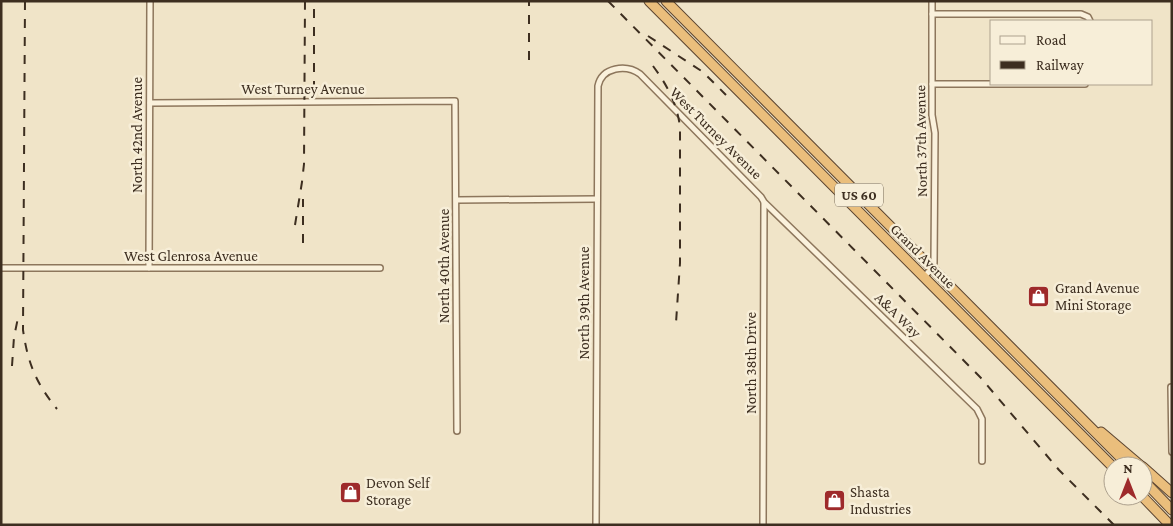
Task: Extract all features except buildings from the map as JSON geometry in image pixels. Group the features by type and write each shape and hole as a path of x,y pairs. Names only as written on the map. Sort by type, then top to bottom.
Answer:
{"highway":[{"name":"Grand Avenue","path":"649,1 1103,457"},
{"name":"Grand Avenue","path":"666,1 1119,456"},
{"path":"758,110 766,102"},
{"path":"1043,397 1058,394"},
{"path":"1084,421 1111,439 1130,456"},
{"path":"1153,477 1172,493"},
{"path":"1153,490 1169,507 1157,512"},
{"path":"1151,506 1170,525"}],"street":[{"name":"North 42nd Avenue","path":"148,268 150,1"},
{"name":"North 37th Avenue","path":"932,1 932,115 935,133 934,263 932,268"},
{"path":"932,14 1081,14 1089,19"},
{"name":"West Turney Avenue","path":"599,82 604,74 615,69 635,71 764,202"},
{"name":"North 39th Avenue","path":"596,525 599,82"},
{"path":"932,84 990,84"},
{"name":"West Turney Avenue","path":"150,103 455,101"},
{"name":"North 40th Avenue","path":"455,101 457,431"},
{"path":"457,200 597,199"},
{"name":"A&A Way","path":"764,202 977,409 982,419 982,461"},
{"name":"North 38th Drive","path":"763,525 764,202"},
{"name":"West Glenrosa Avenue","path":"1,268 380,268"},
{"path":"924,277 932,268"},
{"path":"1171,387 1172,452"}],"railway":[{"path":"25,1 23,330 27,353 38,382 57,409"},
{"path":"295,225 304,164 305,1"},
{"path":"314,1 314,90"},
{"path":"529,1 529,60"},
{"path":"608,1 981,378 1059,470 1114,525"},
{"path":"648,36 703,72 726,95"},
{"path":"653,66 671,95 680,127 680,263 676,323"},
{"path":"303,199 303,243"},
{"path":"12,366 14,337 19,313"}],"place":[{"name":"Grand Avenue Mini Storage","path":"1039,297"},
{"name":"Devon Self Storage","path":"350,492"},
{"name":"Shasta Industries","path":"834,501"}]}
